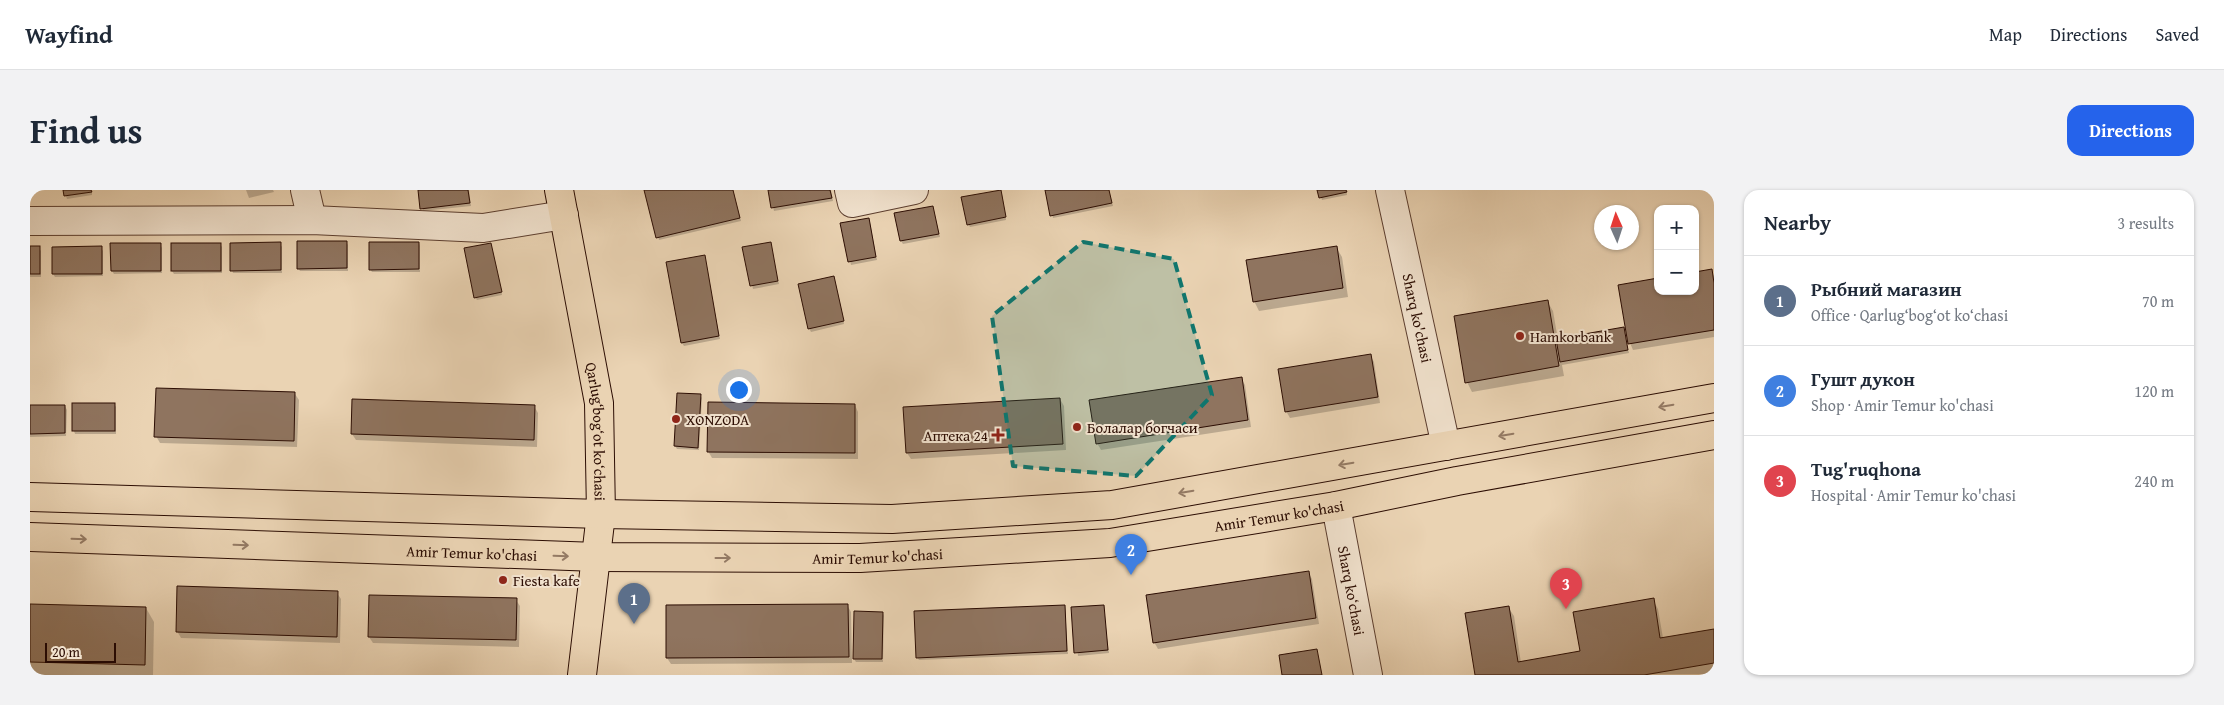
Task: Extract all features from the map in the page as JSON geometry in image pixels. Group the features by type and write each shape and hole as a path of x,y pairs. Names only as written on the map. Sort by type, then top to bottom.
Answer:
{"main road":[{"name":"Qarlug‘bog‘ot ko‘chasi","path":"562,203 599,403 601,514 582,675"},
{"path":"30,497 601,514 892,519 1112,505 1714,398"},
{"name":"Amir Temur ko'chasi","path":"30,537 597,557 860,558 1110,543 1336,506 1457,481 1714,435"}],"street":[{"path":"305,190 312,220"},
{"path":"849,190 852,203 914,190"},
{"name":"Sharq ko'chasi","path":"1390,190 1446,446"},
{"path":"30,221 312,220 483,228 562,203"},
{"name":"Sharq ko‘chasi","path":"1336,506 1368,675"}],"highlighted area":[{"path":"1083,242 1174,259 1212,395 1136,476 1013,466 992,316"}],"building":[{"path":"63,190 91,190 92,192 64,196"},
{"path":"418,190 468,190 470,203 420,209"},
{"path":"644,190 733,190 740,218 656,238"},
{"path":"768,190 830,190 832,198 771,208"},
{"path":"1001,190 1006,217 967,225 961,197"},
{"path":"1045,190 1109,190 1112,203 1050,216"},
{"path":"1317,190 1346,190 1347,192 1319,198"},
{"path":"933,206 939,234 900,241 894,213"},
{"path":"869,218 876,257 848,262 840,223"},
{"path":"297,241 347,241 347,268 297,269"},
{"path":"281,242 281,270 230,271 230,243"},
{"path":"369,242 419,242 419,269 369,270"},
{"path":"771,242 778,281 750,286 742,247"},
{"path":"110,243 161,243 161,271 111,271"},
{"path":"171,243 221,243 221,271 171,271"},
{"path":"491,243 502,292 474,298 464,248"},
{"path":"30,246 40,246 40,274 30,274"},
{"path":"102,246 102,274 52,274 52,247"},
{"path":"1337,246 1343,288 1253,302 1246,260"},
{"path":"705,255 719,336 681,343 666,262"},
{"path":"1712,269 1714,283 1714,330 1628,344 1618,285 1654,279 1654,295 1699,295 1699,271"},
{"path":"834,276 844,321 808,329 798,284"},
{"path":"1548,300 1559,366 1465,383 1454,316"},
{"path":"1624,327 1628,350 1560,362 1556,339"},
{"path":"1371,354 1378,397 1285,412 1278,369"},
{"path":"1242,377 1248,420 1096,444 1089,400"},
{"path":"156,388 295,392 294,441 154,437"},
{"path":"677,393 701,394 698,448 674,446"},
{"path":"1060,398 1063,444 906,453 903,407"},
{"path":"352,399 535,405 534,440 351,434"},
{"path":"708,402 855,404 855,453 707,452"},
{"path":"72,403 115,403 115,431 72,431"},
{"path":"30,405 65,405 65,433 30,434"},
{"path":"1309,571 1316,618 1153,643 1146,595"},
{"path":"177,586 338,591 337,637 176,632"},
{"path":"369,595 517,598 516,640 368,637"},
{"path":"1654,598 1660,638 1714,629 1714,663 1644,675 1475,675 1465,613 1509,606 1518,662 1580,651 1573,612"},
{"path":"30,604 146,607 145,665 30,662"},
{"path":"848,604 849,657 666,658 666,605"},
{"path":"1065,605 1067,651 916,658 914,611"},
{"path":"1104,605 1108,650 1074,653 1071,607"},
{"path":"854,611 883,612 882,659 853,659"},
{"path":"1317,649 1322,675 1282,675 1279,655"}],"place":[{"name":"Hamkorbank","path":"1520,336"},
{"name":"XONZODA","path":"676,419"},
{"name":"Болалар богчаси","path":"1077,427"},
{"name":"Аптека 24","path":"998,435"},
{"name":"Гушт дукон","path":"1131,575"},
{"name":"Fiesta kafe","path":"503,580"},
{"name":"Tug'ruqhona","path":"1566,609"},
{"name":"Рыбний магазин","path":"634,624"}]}
